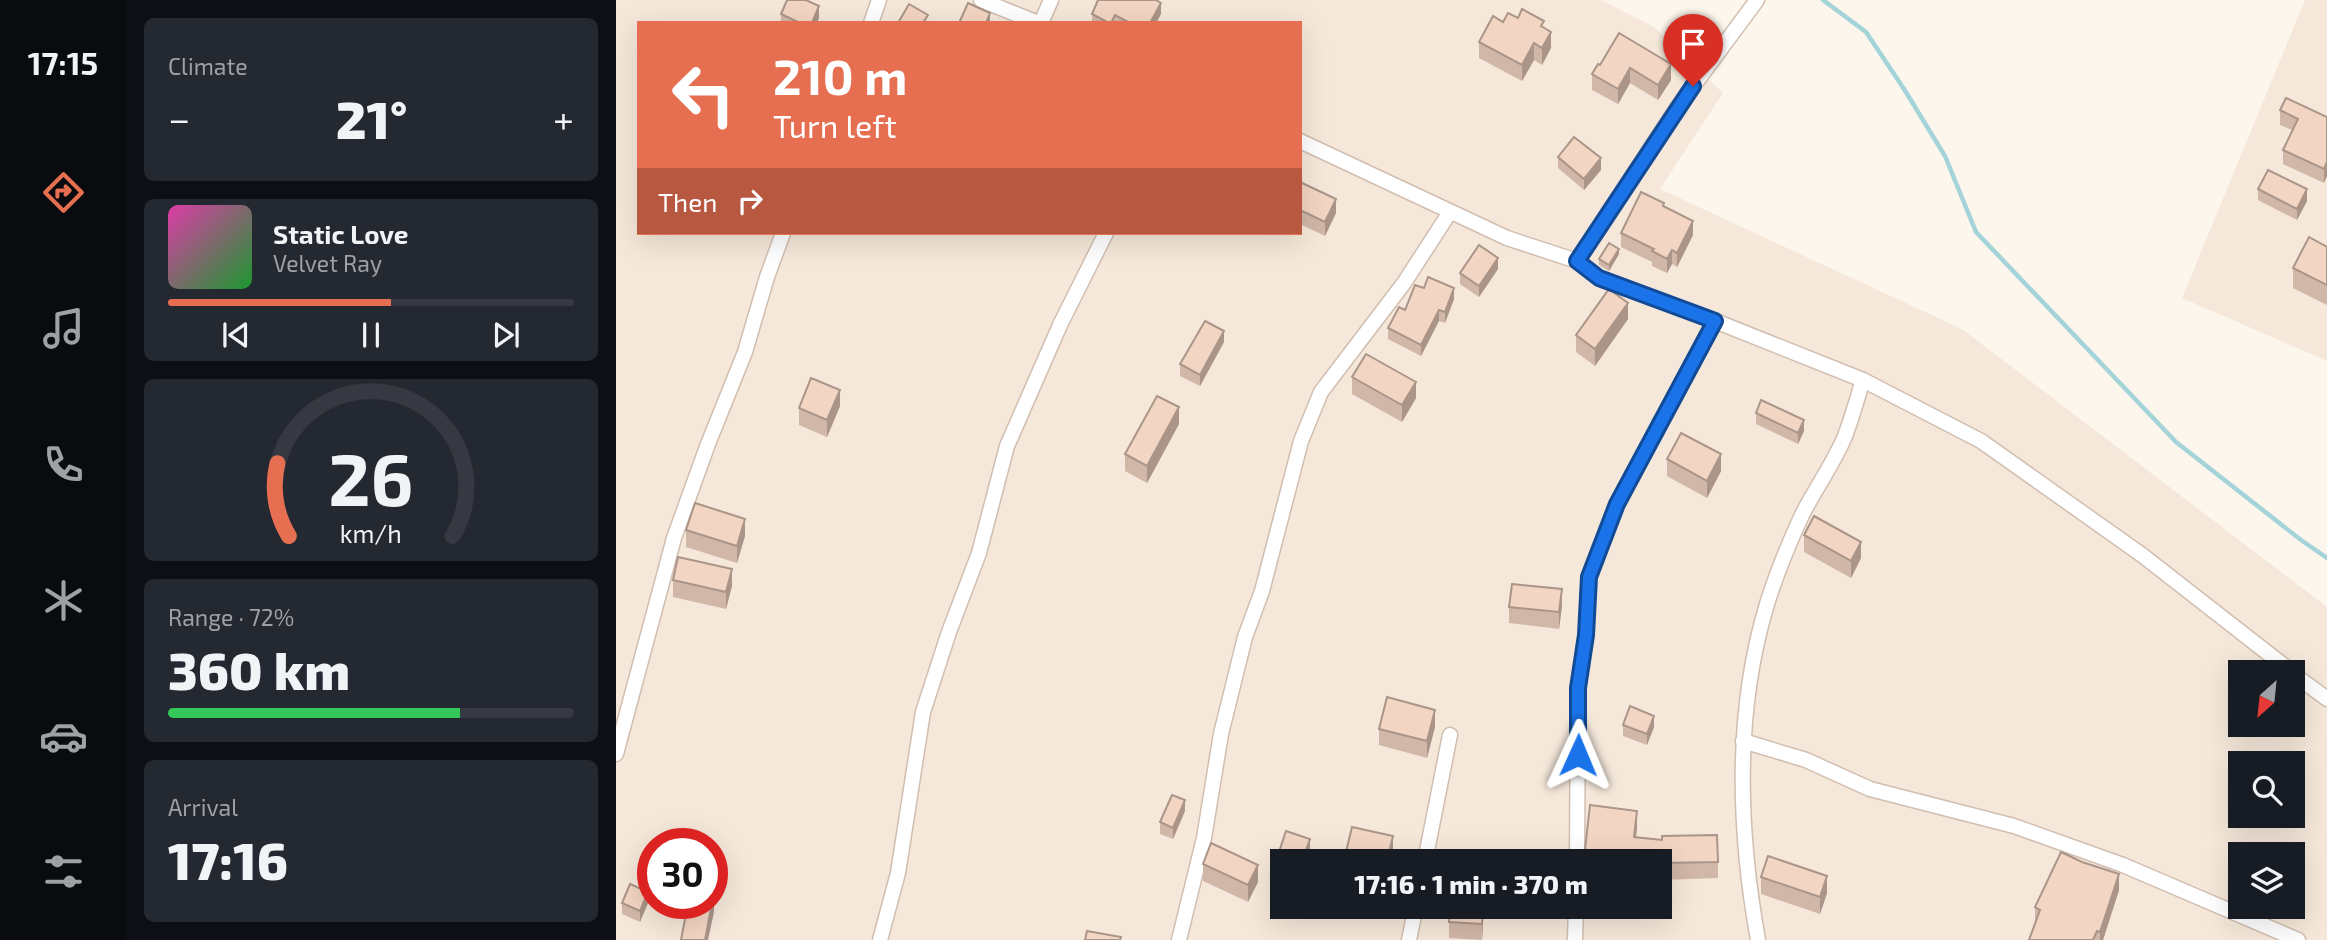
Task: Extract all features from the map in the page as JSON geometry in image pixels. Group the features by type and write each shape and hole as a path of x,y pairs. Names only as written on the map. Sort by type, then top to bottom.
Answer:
{"street":[{"path":"872,21 879,0"},
{"path":"981,0 1035,21"},
{"path":"1041,21 1051,0"},
{"path":"1577,261 1676,108 1757,0"},
{"path":"1302,142 1507,238 1577,261 1599,278 1863,380 1981,442 2143,555 2277,660"},
{"path":"1178,940 1204,838 1221,734 1245,637 1262,591 1301,442 1321,392 1404,283 1450,212"},
{"path":"616,754 674,538 708,444 746,352 767,277 782,235"},
{"path":"880,940 898,873 923,712 979,553 1007,446 1060,325 1105,235"},
{"path":"1577,849 1578,688 1586,635 1589,577 1617,504 1715,321"},
{"path":"1758,940 1748,885 1742,796 1748,687 1767,604 1801,517 1844,437 1863,380"},
{"path":"2305,682 2327,699"},
{"path":"1427,849 1450,734"},
{"path":"1743,741 1806,761 1870,789 2014,826 2123,865 2298,940"},
{"path":"1409,940 1413,919"},
{"path":"1575,940 1576,919"}],"shaded area":[{"path":"616,0 1601,0 1654,27 1723,93 1660,189 1962,329 2327,607 2327,940 616,940"},
{"path":"2305,0 2327,0 2327,361 2182,298"}],"building":[{"path":"787,0 806,0 819,6 813,21 796,21 781,14"},
{"path":"1098,0 1156,0 1161,3 1151,21 1126,21 1115,15 1112,21 1105,21 1092,14"},
{"path":"968,3 990,13 987,21 960,21"},
{"path":"909,4 928,15 924,21 899,21"},
{"path":"1522,9 1544,21 1541,26 1551,32 1542,48 1534,43 1522,65 1479,42 1493,16 1503,22 1508,13 1518,18"},
{"path":"1619,33 1671,64 1658,85 1630,68 1618,89 1592,74"},
{"path":"2286,98 2327,117 2327,162 2324,169 2283,150 2298,119 2280,110"},
{"path":"1574,137 1601,158 1584,179 1558,157"},
{"path":"2268,170 2307,189 2297,209 2258,189"},
{"path":"1302,183 1336,199 1325,222 1302,211"},
{"path":"1641,192 1693,221 1677,253 1672,250 1667,259 1652,251 1654,249 1621,233"},
{"path":"2309,237 2327,247 2327,285 2293,268"},
{"path":"1609,243 1619,249 1609,265 1599,259"},
{"path":"1479,245 1498,258 1479,286 1460,273"},
{"path":"1428,277 1454,288 1445,312 1439,310 1421,345 1388,328 1399,307 1405,310 1415,285 1424,288"},
{"path":"1609,289 1628,303 1595,349 1576,335"},
{"path":"1205,321 1224,331 1200,375 1180,364"},
{"path":"1366,354 1416,382 1402,405 1352,377"},
{"path":"811,378 840,390 827,420 799,408"},
{"path":"1157,396 1179,407 1147,466 1125,454"},
{"path":"1761,400 1804,420 1798,433 1756,413"},
{"path":"1681,433 1721,454 1707,481 1667,459"},
{"path":"695,503 745,519 737,546 686,530"},
{"path":"1814,516 1861,542 1851,561 1804,535"},
{"path":"678,557 732,569 726,592 673,580"},
{"path":"1512,584 1562,589 1559,612 1509,607"},
{"path":"1387,697 1435,710 1427,741 1379,729"},
{"path":"1630,706 1654,716 1647,734 1623,725"},
{"path":"1172,795 1185,800 1173,828 1160,822"},
{"path":"1590,805 1637,811 1634,837 1662,840 1662,836 1717,835 1718,862 1672,863 1672,849 1585,849"},
{"path":"1352,827 1393,836 1390,849 1347,849"},
{"path":"1286,831 1310,839 1306,849 1280,849"},
{"path":"1211,843 1258,865 1248,885 1203,864"},
{"path":"2061,852 2119,874 2100,932 2097,931 2093,940 2029,940 2040,910 2035,907"},
{"path":"1768,856 1827,876 1820,897 1761,877"},
{"path":"630,884 637,887 637,910 622,903"},
{"path":"685,919 709,919 705,940 681,940"},
{"path":"1449,919 1482,919 1482,924 1449,922"},
{"path":"1087,931 1121,937 1120,940 1085,940"}],"waterway":[{"path":"1823,0 1866,32 1904,89 1945,156 1976,232 2176,442 2327,558"}],"route":[{"path":"1578,755 1578,688 1586,635 1589,577 1617,504 1715,321 1599,278 1577,261 1693,86"}]}
